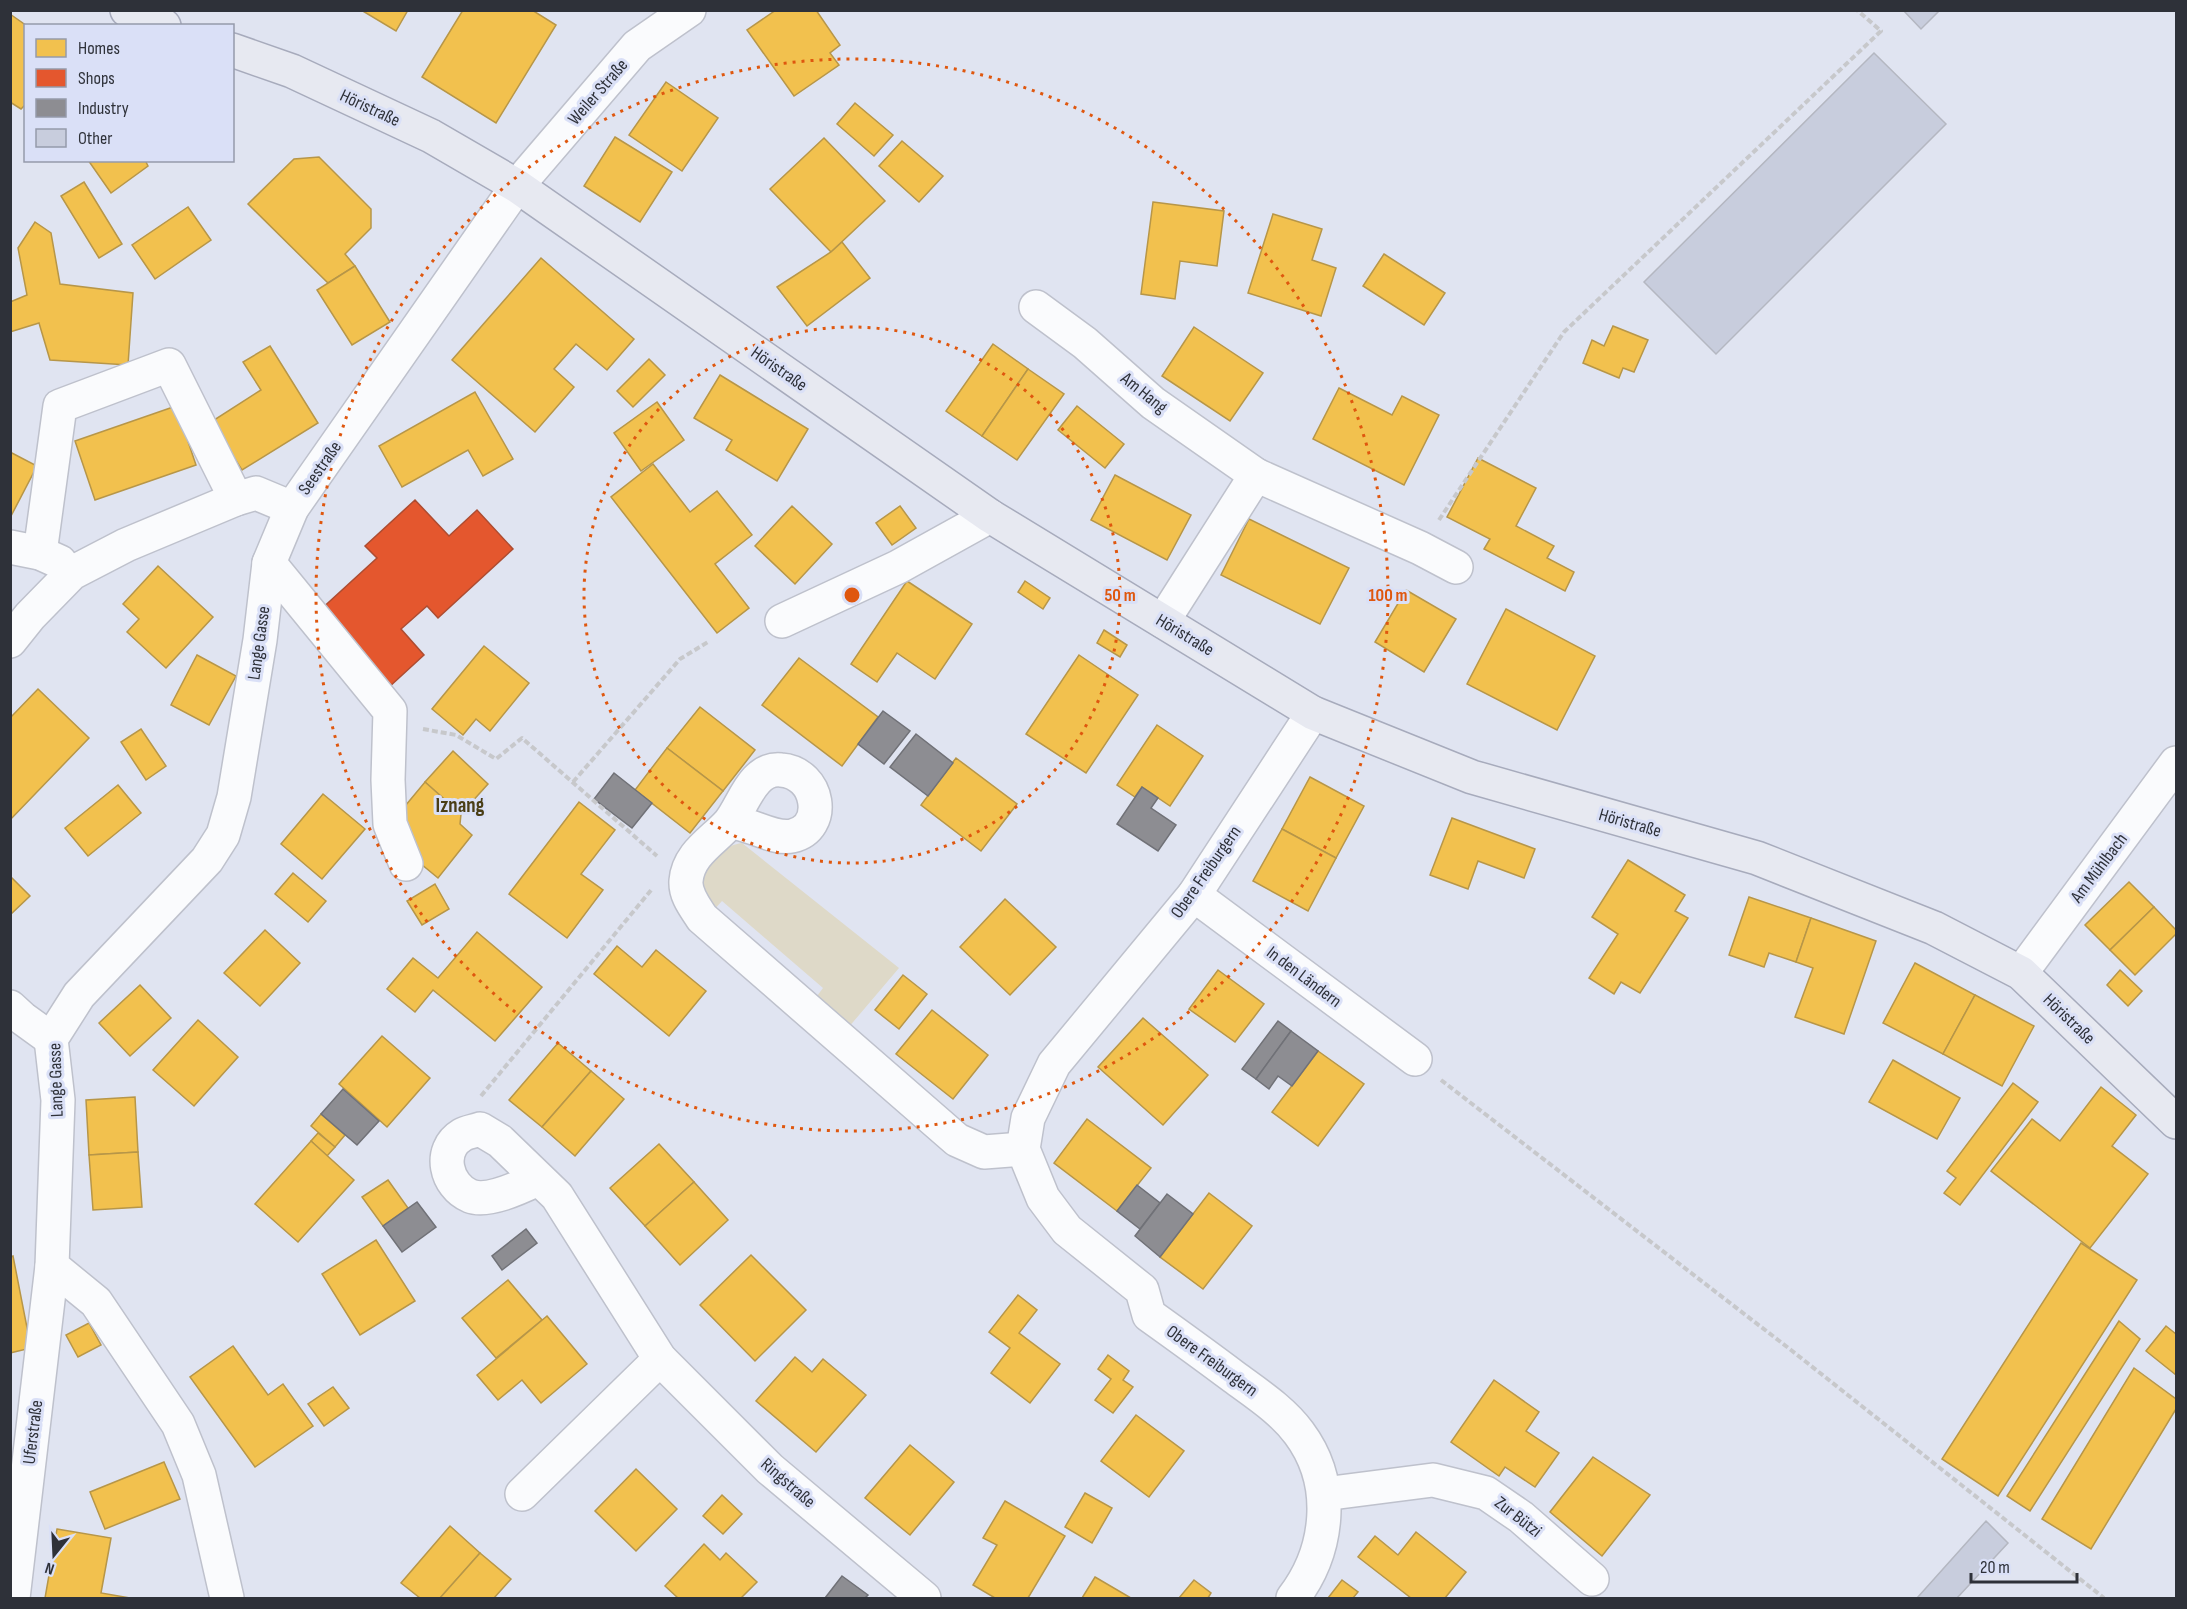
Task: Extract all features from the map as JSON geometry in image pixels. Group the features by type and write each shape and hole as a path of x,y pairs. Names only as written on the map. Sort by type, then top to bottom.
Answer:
{"main road":[{"path":"127,10 159,24"},
{"name":"Höristraße","path":"234,51 292,72 431,136 517,186 990,516 1313,712 1472,777 1757,858 1934,928 2021,974 2176,1122"}],"street":[{"name":"Weiler Straße","path":"517,186 637,46 689,10"},
{"name":"Seestraße","path":"10,641 30,616 72,573 126,545 236,499 256,493 292,508 517,186"},
{"name":"Am Hang","path":"1036,307 1085,343 1153,403 1256,475 1420,548 1456,567"},
{"path":"72,573 60,562 25,550 60,406 169,365 236,499"},
{"path":"1163,621 1256,475"},
{"name":"Lange Gasse","path":"52,1266 58,1100 51,1039 79,995 207,860 223,835 234,797 244,741 269,563 292,508"},
{"path":"782,621 898,567 990,516"},
{"path":"269,563 390,711 388,780 390,824 406,864"},
{"name":"Obere Freiburgern","path":"1293,1599 1306,1581 1318,1554 1324,1522 1323,1494 1315,1463 1300,1434 1277,1409 1149,1315 1142,1290 1067,1230 1043,1198 1023,1149 1028,1118 1054,1064 1194,895 1313,712"},
{"name":"Am Mühlbach","path":"2021,974 2176,763"},
{"path":"730,822 678,874 689,898 702,918 957,1140 984,1152 1023,1149"},
{"name":"In den Ländern","path":"1194,895 1415,1059"},
{"path":"10,1007 51,1039"},
{"path":"480,1129 461,1135 449,1150 446,1168 453,1184 471,1196 488,1196 506,1193 538,1179"},
{"name":"Ringstraße","path":"480,1129 500,1141 557,1196 660,1359 770,1469 924,1599"},
{"path":"52,1266 96,1302 178,1424 199,1475 227,1599"},
{"name":"Uferstraße","path":"13,1599 52,1266"},
{"path":"522,1494 660,1359"},
{"name":"Zur Bützi","path":"1323,1494 1433,1479 1486,1493 1521,1517 1592,1579"}],"path":[{"path":"1420,548 1564,332 1881,31 1857,10"},
{"path":"573,782 680,659 708,642"},
{"path":"390,723 456,735 496,759 522,738 678,874 478,1098 480,1129"},
{"path":"1415,1059 1791,1350 2104,1599"}],"shaded area":[{"path":"742,843 899,968 848,1028 814,1000 823,988 722,901 711,913 702,888 710,863 727,848"}],"building: Homes":[{"path":"361,10 408,10 396,31"},
{"path":"463,10 532,10 556,25 496,123 422,77"},
{"path":"776,10 816,10 840,45 830,53 839,65 794,96 747,30"},
{"path":"10,14 24,24 24,106 21,109 10,102"},
{"path":"666,82 718,118 682,171 629,135"},
{"path":"855,103 893,135 874,156 837,124"},
{"path":"615,137 672,172 640,222 584,186"},
{"path":"824,138 885,201 831,252 770,189"},
{"path":"902,141 943,176 919,202 879,166"},
{"path":"319,157 371,209 371,228 345,254 355,266 328,283 248,204 294,159"},
{"path":"89,162 146,162 148,166 111,193"},
{"path":"84,182 122,244 99,258 61,196"},
{"path":"1153,202 1224,211 1217,266 1180,261 1175,299 1141,294"},
{"path":"188,207 211,240 155,279 132,245"},
{"path":"1273,214 1322,229 1312,260 1336,268 1321,316 1248,293"},
{"path":"35,222 51,233 60,284 133,293 128,365 50,360 39,323 10,332 10,302 27,295 18,248"},
{"path":"842,242 870,278 807,326 777,287 831,252"},
{"path":"1384,254 1445,293 1424,325 1363,286"},
{"path":"541,258 634,339 607,370 576,344 554,369 574,387 535,432 452,360"},
{"path":"355,266 390,322 352,345 317,290"},
{"path":"1613,326 1648,340 1634,372 1623,368 1619,378 1583,363 1592,340 1604,346"},
{"path":"1194,327 1263,373 1230,421 1162,376"},
{"path":"993,344 1028,369 982,436 946,411"},
{"path":"270,346 318,423 242,470 211,422 261,390 243,362"},
{"path":"649,359 665,375 633,407 617,391"},
{"path":"1028,369 1064,394 1017,460 982,436"},
{"path":"720,375 808,429 777,481 726,450 732,440 694,418"},
{"path":"1339,388 1392,415 1402,396 1439,415 1404,485 1313,439"},
{"path":"475,392 513,459 483,476 468,450 402,487 379,446"},
{"path":"657,402 684,440 641,471 614,433"},
{"path":"176,406 196,465 95,500 75,441"},
{"path":"1077,406 1124,444 1105,468 1058,430"},
{"path":"10,452 37,466 10,518"},
{"path":"1478,458 1536,488 1516,526 1554,546 1547,558 1574,572 1565,591 1484,549 1490,539 1447,517"},
{"path":"653,464 690,512 717,491 752,535 715,564 749,608 717,633 611,497"},
{"path":"1115,475 1191,515 1167,560 1091,520"},
{"path":"792,506 832,544 795,584 755,546"},
{"path":"900,506 916,528 892,545 876,523"},
{"path":"1249,519 1349,568 1320,624 1221,575"},
{"path":"158,566 213,617 166,668 127,632 139,619 123,604"},
{"path":"907,581 972,624 935,679 897,653 877,682 851,664"},
{"path":"1025,581 1050,598 1043,609 1018,592"},
{"path":"1406,590 1456,619 1424,672 1375,642"},
{"path":"1506,609 1595,656 1557,730 1467,684"},
{"path":"1104,630 1127,645 1120,657 1097,643"},
{"path":"484,646 529,683 490,731 476,719 463,735 432,709"},
{"path":"197,655 236,676 209,725 171,705"},
{"path":"1079,655 1138,695 1086,773 1026,734"},
{"path":"799,658 878,717 842,766 762,705"},
{"path":"38,689 89,738 10,820 10,718"},
{"path":"700,707 755,750 723,791 667,748"},
{"path":"1157,725 1203,756 1170,806 1142,787 1135,797 1117,785"},
{"path":"141,729 166,766 146,780 121,742"},
{"path":"667,748 723,791 690,833 635,790"},
{"path":"453,751 488,784 461,814 425,782"},
{"path":"956,758 1017,804 981,851 921,805"},
{"path":"1310,777 1364,806 1336,858 1282,829"},
{"path":"425,782 461,814 460,824 472,835 438,878 409,854 396,817"},
{"path":"118,785 141,813 88,856 65,828"},
{"path":"323,794 365,829 322,879 281,844"},
{"path":"579,802 615,830 581,874 603,890 567,938 509,894"},
{"path":"1452,818 1535,849 1524,878 1478,861 1468,889 1430,875"},
{"path":"1282,829 1336,858 1308,911 1253,881"},
{"path":"1628,860 1685,895 1675,911 1688,918 1640,993 1621,982 1614,994 1589,978 1618,934 1592,917"},
{"path":"293,873 326,901 308,922 275,894"},
{"path":"10,876 30,896 10,915"},
{"path":"2129,882 2154,907 2110,950 2085,925"},
{"path":"435,884 449,909 422,925 407,901"},
{"path":"1749,897 1811,918 1796,962 1769,953 1764,967 1729,955"},
{"path":"1005,899 1056,947 1010,995 960,947"},
{"path":"2154,907 2176,930 2176,934 2135,975 2110,950"},
{"path":"1811,918 1876,941 1844,1034 1795,1017 1813,968 1796,962"},
{"path":"265,930 300,963 260,1006 224,973"},
{"path":"477,932 542,987 495,1041 433,990 415,1012 387,989 413,958 438,978"},
{"path":"617,946 642,967 656,950 706,991 669,1036 594,974"},
{"path":"1915,963 1975,995 1943,1054 1883,1023"},
{"path":"1218,970 1264,1004 1235,1042 1189,1009"},
{"path":"2120,970 2142,991 2128,1006 2107,985"},
{"path":"903,975 927,994 899,1029 875,1010"},
{"path":"140,985 171,1018 130,1056 99,1023"},
{"path":"1975,995 2034,1026 2002,1086 1943,1054"},
{"path":"932,1010 988,1055 953,1099 896,1054"},
{"path":"1143,1018 1208,1075 1163,1125 1098,1067"},
{"path":"198,1020 238,1057 194,1106 153,1070"},
{"path":"382,1036 430,1078 387,1127 339,1084"},
{"path":"558,1043 591,1071 542,1127 509,1100"},
{"path":"1318,1051 1364,1084 1318,1146 1272,1112"},
{"path":"1893,1060 1960,1098 1937,1139 1869,1102"},
{"path":"591,1071 624,1099 575,1156 542,1127"},
{"path":"2013,1083 2038,1102 1960,1205 1944,1193 1956,1178 1947,1171"},
{"path":"2101,1087 2136,1115 2112,1146 2148,1174 2090,1248 1991,1171 2032,1119 2060,1141"},
{"path":"135,1097 138,1152 89,1155 86,1100"},
{"path":"321,1114 345,1135 335,1147 311,1126"},
{"path":"1087,1119 1151,1168 1117,1211 1054,1163"},
{"path":"318,1133 335,1147 327,1156 311,1141"},
{"path":"311,1141 354,1180 298,1242 255,1204"},
{"path":"659,1144 694,1182 645,1226 610,1188"},
{"path":"138,1152 142,1207 93,1210 89,1155"},
{"path":"388,1180 408,1208 383,1226 362,1197"},
{"path":"694,1182 728,1220 680,1265 645,1226"},
{"path":"1209,1193 1252,1226 1203,1289 1160,1257"},
{"path":"376,1240 415,1301 360,1335 322,1274"},
{"path":"2081,1243 2137,1280 1998,1496 1942,1459"},
{"path":"751,1255 806,1310 755,1361 700,1305"},
{"path":"13,1256 31,1348 10,1353 10,1257"},
{"path":"508,1280 542,1320 496,1358 462,1318"},
{"path":"1018,1295 1037,1310 1019,1333 1060,1364 1030,1403 991,1373 1010,1348 989,1332"},
{"path":"547,1316 587,1364 541,1403 522,1380 498,1400 477,1375"},
{"path":"2119,1321 2140,1339 2030,1511 2007,1496"},
{"path":"89,1323 101,1345 78,1357 66,1335"},
{"path":"2166,1326 2176,1334 2176,1375 2146,1351"},
{"path":"233,1346 268,1395 283,1384 313,1426 255,1467 190,1377"},
{"path":"1108,1355 1129,1371 1123,1380 1133,1387 1113,1413 1095,1400 1111,1379 1098,1369"},
{"path":"795,1357 812,1372 823,1359 866,1395 816,1452 756,1401"},
{"path":"2134,1368 2176,1399 2176,1409 2091,1549 2042,1519"},
{"path":"1494,1380 1539,1412 1526,1431 1559,1453 1535,1487 1505,1467 1499,1476 1451,1442"},
{"path":"333,1387 349,1408 324,1426 308,1404"},
{"path":"1136,1415 1184,1451 1149,1497 1101,1461"},
{"path":"910,1445 954,1482 910,1535 865,1498"},
{"path":"1593,1457 1650,1495 1602,1556 1550,1512"},
{"path":"164,1462 180,1499 105,1529 90,1492"},
{"path":"636,1469 677,1509 636,1551 595,1511"},
{"path":"1085,1493 1112,1508 1092,1543 1065,1527"},
{"path":"722,1495 742,1514 723,1534 703,1516"},
{"path":"1005,1501 1065,1536 1028,1598 995,1598 973,1585 997,1545 983,1538"},
{"path":"450,1526 480,1553 440,1598 420,1598 401,1583"},
{"path":"57,1529 111,1538 101,1593 130,1598 45,1598"},
{"path":"1416,1532 1466,1572 1445,1598 1411,1598 1358,1557 1375,1536 1398,1555"},
{"path":"704,1544 720,1560 726,1553 757,1582 741,1598 678,1598 665,1586"},
{"path":"480,1553 511,1579 494,1598 440,1598"},
{"path":"1095,1577 1131,1598 1082,1598"},
{"path":"1194,1580 1211,1593 1208,1598 1179,1598"},
{"path":"1342,1580 1358,1592 1353,1598 1328,1598"}],"building: Shops":[{"path":"415,500 449,536 477,510 513,549 438,618 427,606 401,629 424,655 388,688 318,612 377,558 365,546"}],"building: Industry":[{"path":"883,711 910,731 884,764 858,744"},
{"path":"916,734 953,763 928,796 890,767"},
{"path":"614,773 652,803 632,828 594,799"},
{"path":"1142,787 1158,798 1151,808 1176,825 1158,851 1117,824"},
{"path":"1278,1021 1291,1031 1256,1079 1242,1069"},
{"path":"1291,1031 1318,1051 1292,1086 1278,1076 1269,1089 1256,1079"},
{"path":"343,1089 379,1121 357,1145 321,1114"},
{"path":"1137,1185 1160,1203 1140,1229 1117,1211"},
{"path":"1167,1194 1193,1214 1160,1257 1135,1236"},
{"path":"417,1202 436,1227 402,1252 383,1226"},
{"path":"526,1229 537,1243 502,1270 492,1256"},
{"path":"842,1576 868,1595 865,1598 825,1598"}],"building: Other":[{"path":"1903,10 1940,10 1921,29"},
{"path":"1874,53 1946,124 1716,354 1644,282"},
{"path":"1986,1521 2008,1543 1957,1598 1917,1598"}],"district":[{"name":"Iznang","path":"460,805"}]}
